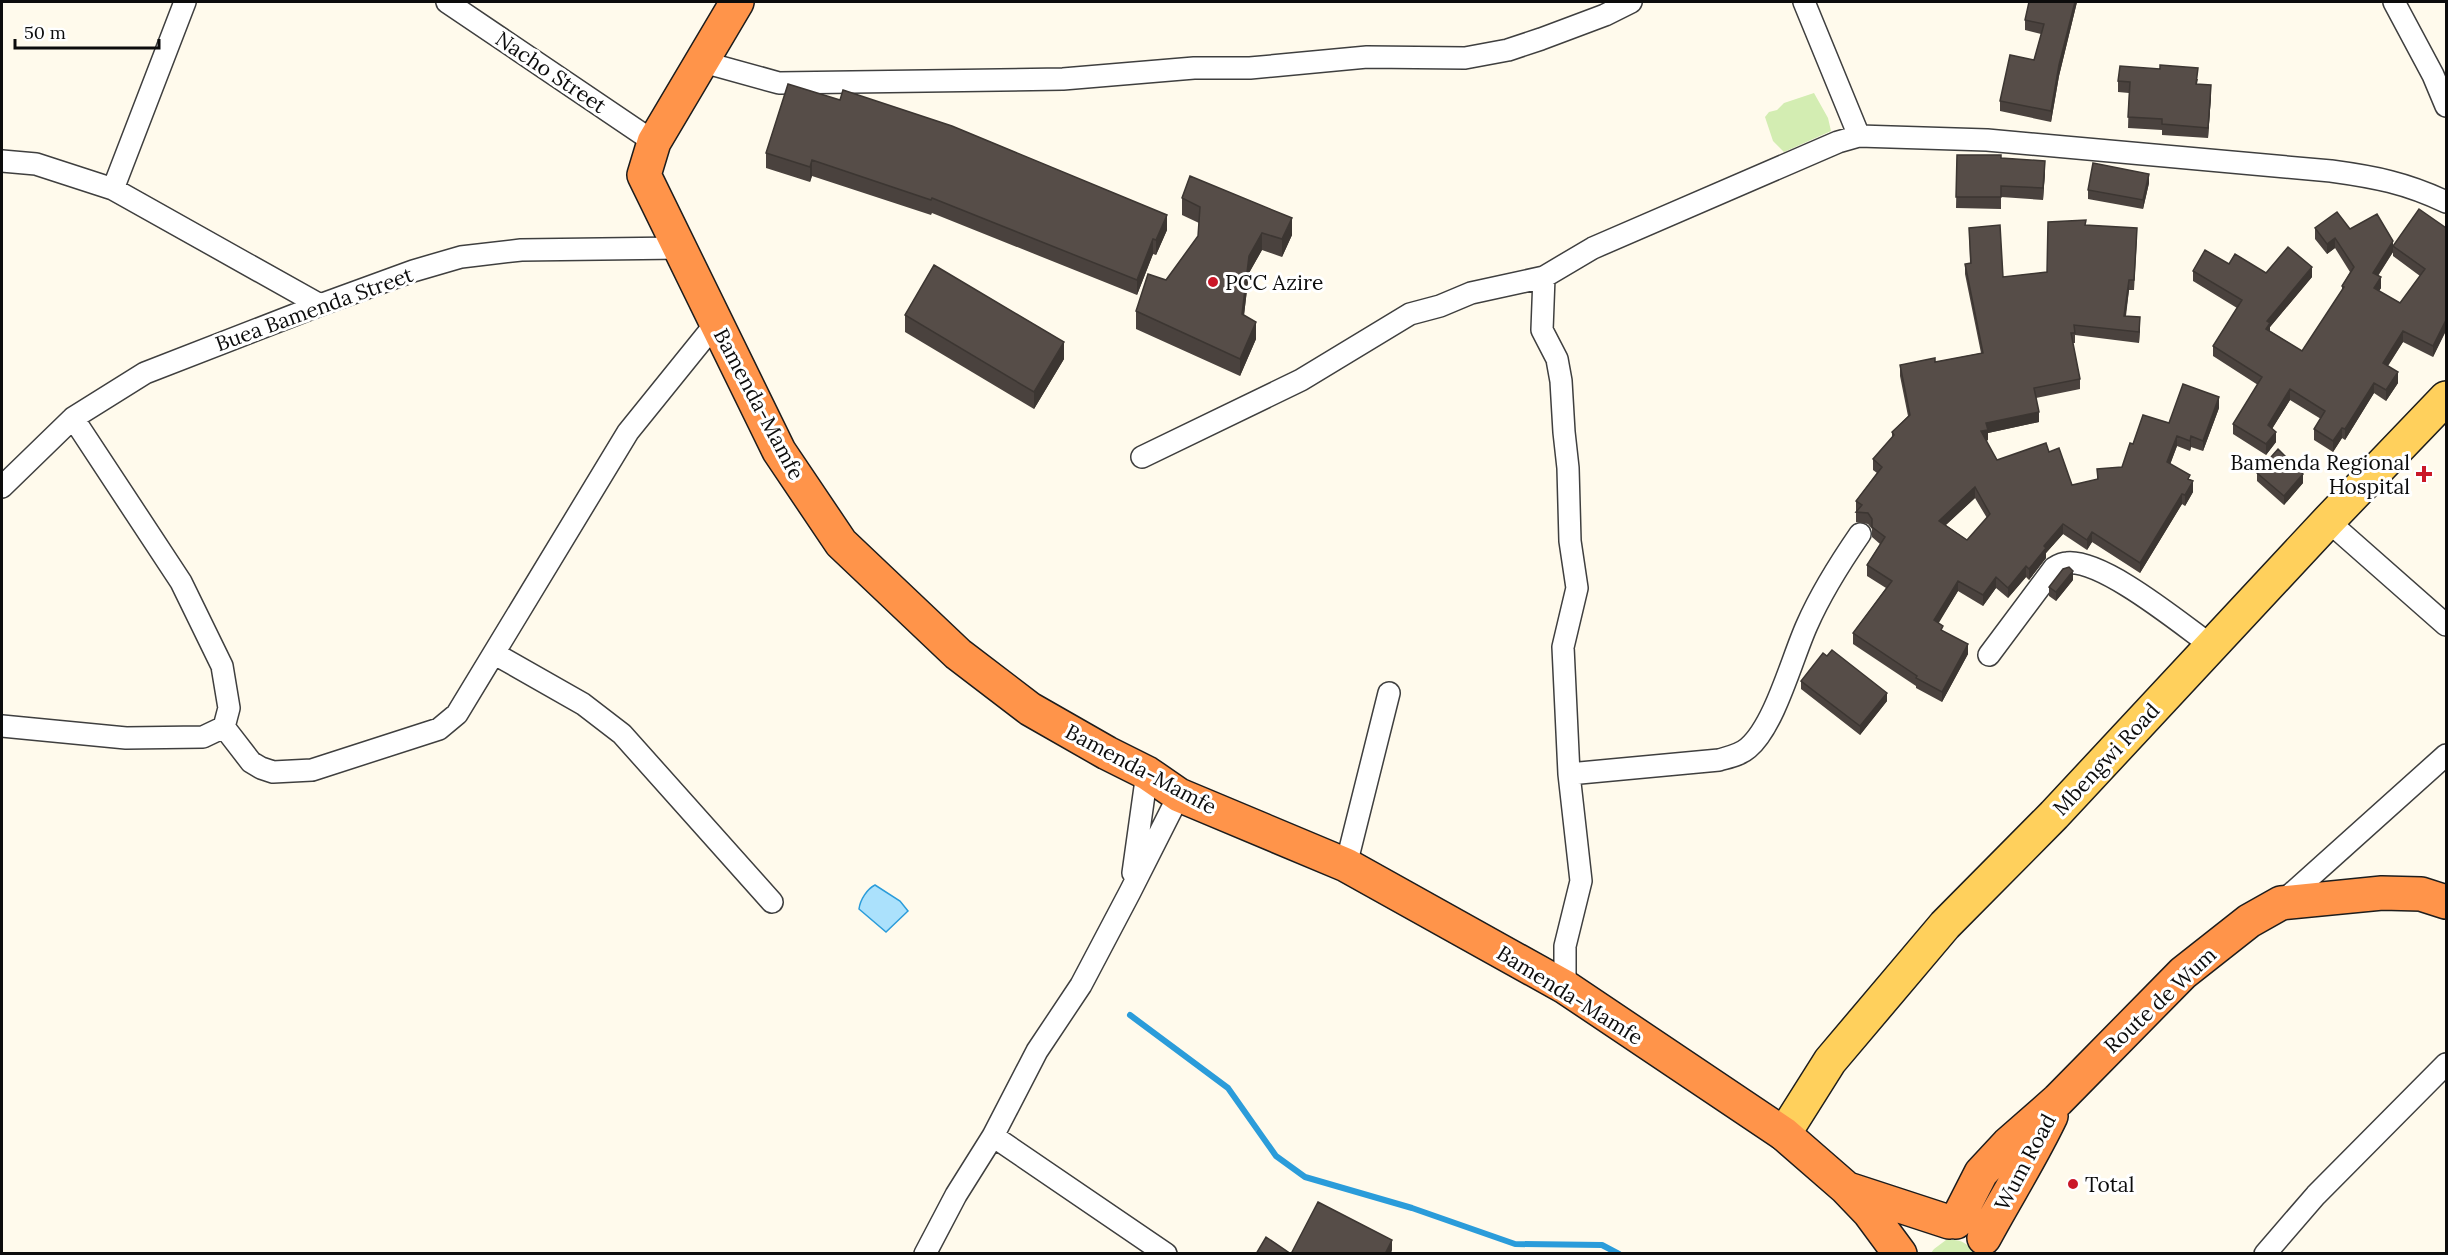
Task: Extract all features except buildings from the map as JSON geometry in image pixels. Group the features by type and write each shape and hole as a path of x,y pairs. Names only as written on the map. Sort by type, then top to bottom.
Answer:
{"highway":[{"name":"Bamenda-Mamfe","path":"737,2 654,142 644,175 675,248 716,323 779,451 841,543 958,654 1030,709 1147,773 1179,795 1346,866 1565,987 1784,1134 1869,1212 1900,1254"},
{"name":"Route de Wum","path":"2058,1100 2183,973 2249,921 2281,903 2382,892 2421,894 2446,902"},
{"name":"Wum Road","path":"1953,1222 1982,1173 2008,1144 2058,1100"},
{"name":"Wum Road","path":"1988,1246 2012,1186 2039,1141 2058,1100"},
{"name":"Bamenda-Mamfe","path":"1845,1188 1972,1227 1988,1246"},
{"path":"1915,1254 1925,1234 1936,1226 1953,1222"}],"main road":[{"name":"Mbengwi Road","path":"1784,1134 1830,1061 1945,925 2054,815 2446,398"}],"street":[{"path":"113,189 184,2"},
{"name":"Nacho Street","path":"447,2 654,142"},
{"path":"703,62 779,83 1063,79 1194,68 1250,68 1366,57 1465,58 1508,50 1541,39 1605,15 1631,2"},
{"path":"1804,2 1858,136"},
{"path":"2394,2 2433,75 2446,106"},
{"path":"1142,457 1301,380 1410,314 1440,306 1472,293 1544,277 1593,248 1838,142 1858,136 1987,140 2331,171 2374,177 2415,188 2446,202"},
{"path":"2,161 36,164 113,189 320,304"},
{"name":"Buea Bamenda Street","path":"2,487 73,418 145,373 320,304 413,271 461,257 522,250 675,248"},
{"path":"1544,277 1542,330 1557,359 1562,381 1570,541 1576,588 1563,647 1569,774 1581,881 1565,946 1565,987"},
{"path":"224,727 251,762 273,772 312,770 439,729 457,714 628,432 716,323"},
{"path":"2,726 126,738 203,737 224,727 229,708 222,666 181,582 73,418"},
{"path":"2328,521 2446,625"},
{"path":"1569,774 1719,760 1748,749 1772,712 1823,592 1860,534"},
{"path":"1989,654 2054,568 2066,563 2080,564 2110,575 2212,646"},
{"path":"495,654 583,704 622,734 772,902"},
{"path":"1346,866 1389,693"},
{"path":"2281,903 2446,755"},
{"path":"1130,892 1147,773"},
{"path":"925,1254 956,1195 993,1136 1037,1051 1081,985 1179,795"},
{"path":"2265,1254 2316,1195 2446,1064"},
{"path":"993,1136 1166,1254"}],"green space":[{"path":"1814,93 1828,118 1831,131 1784,152 1773,141 1765,117 1784,103"},
{"path":"1946,1240 1962,1242 1974,1253 1931,1253"}],"water":[{"path":"875,885 900,901 908,911 886,932 859,909 864,895"}],"waterway":[{"path":"1130,1015 1228,1088 1276,1156 1305,1177 1412,1208 1515,1244 1602,1245 1619,1254"}],"place":[{"name":"PCC Azire","path":"1213,282"},
{"name":"Bamenda Regional Hospital","path":"2424,474"},
{"name":"Total","path":"2073,1184"}]}
